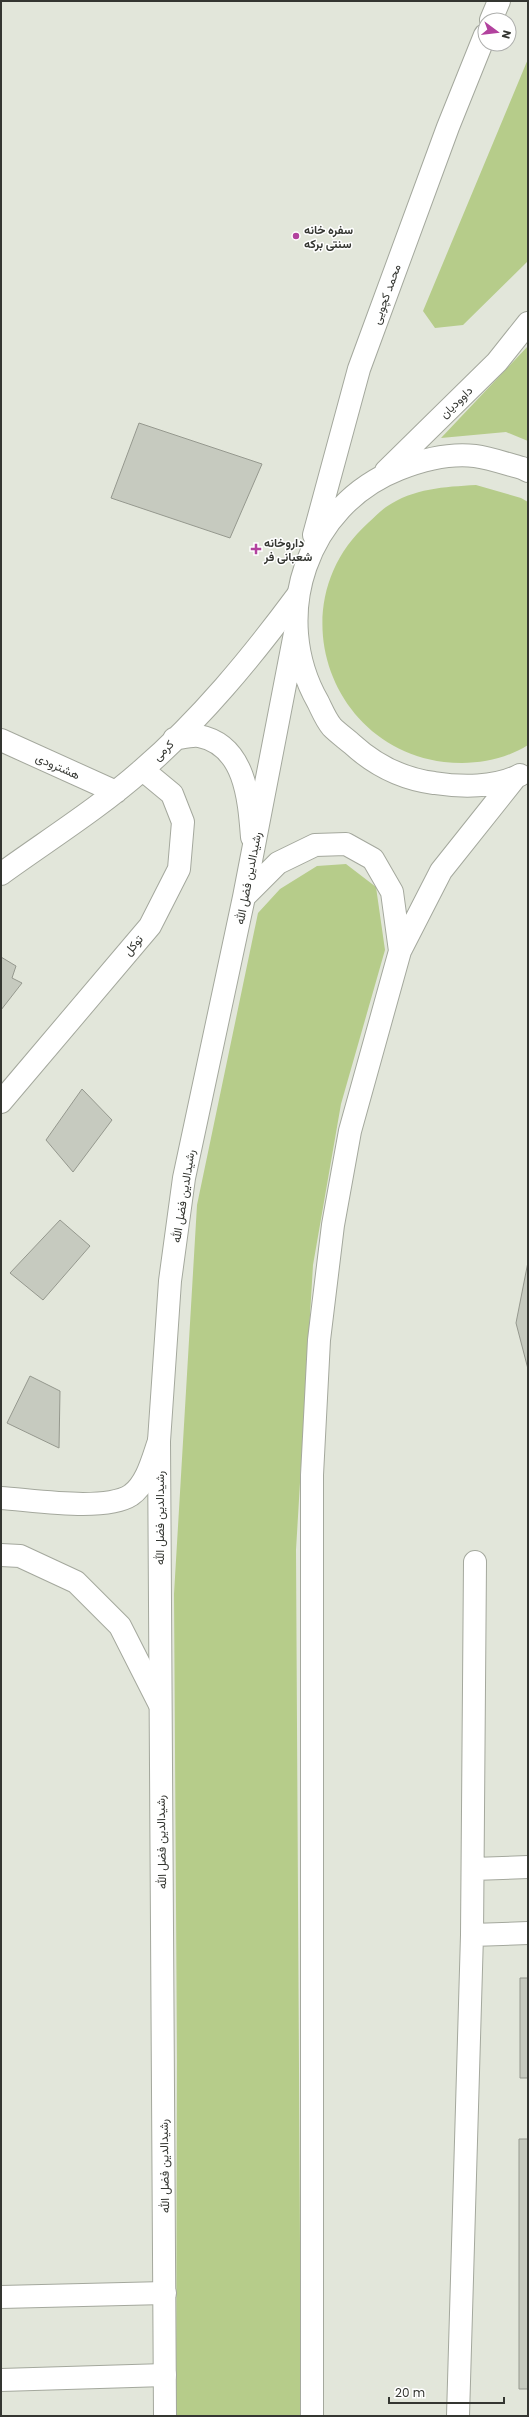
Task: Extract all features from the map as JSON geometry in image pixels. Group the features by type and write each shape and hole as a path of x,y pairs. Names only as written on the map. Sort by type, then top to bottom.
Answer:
{"main road":[{"path":"494,12 499,1"},
{"name":"محمد کچویی","path":"307,560 359,369 448,127 478,52"},
{"name":"داوودیان","path":"380,477 497,362 528,323"},
{"path":"521,774 465,787 415,781 369,760 332,726 307,682 295,633 297,596 307,560 324,527 349,499 380,477 425,459 474,456 522,468 528,471"},
{"name":"کرمی","path":"1,874 116,792 143,770 221,691 258,649 297,596"},
{"name":"رشیدالدین فضل الله","path":"165,2416 159,1703 159,1442 170,1282 184,1178 244,897 295,633"},
{"path":"174,739 198,736 224,747 242,772 250,804 253,852"},
{"name":"هشترودی","path":"1,740 116,792"},
{"name":"توکل","path":"1,1102 150,926 179,869 183,822 172,794 143,770"},
{"path":"312,2416 312,1475 318,1340 333,1225 350,1131 400,951 441,871 521,774"},
{"path":"244,897 278,863 315,845 346,844 373,859 392,892 400,951"},
{"path":"1,1498 106,1504 131,1495 146,1475 159,1442"},
{"path":"1,1555 20,1556 76,1582 120,1626 159,1703"},
{"path":"458,2416 472,1935 475,1562"},
{"path":"473,1869 528,1867"},
{"path":"472,1935 528,1933"},
{"path":"1,2297 165,2293"},
{"path":"1,2380 164,2375"}],"green space":[{"path":"528,59 528,261 463,325 435,328 423,311"},
{"path":"528,346 528,441 506,432 441,438"},
{"path":"476,485 521,498 528,502 528,745 508,755 488,761 466,763 444,762 404,751 370,729 345,701 329,666 323,629 326,592 341,555 368,523 386,507 418,492 441,488"},
{"path":"346,864 376,887 385,950 341,1104 313,1265 296,1550 301,2416 176,2416 177,2060 174,1594 197,1205 258,913 280,889 317,866"}],"building":[{"path":"139,423 262,464 230,538 111,498"},
{"path":"1,957 16,966 12,978 22,983 1,1010"},
{"path":"82,1089 112,1120 73,1172 46,1140"},
{"path":"60,1220 90,1246 43,1300 10,1273"},
{"path":"528,1262 528,1369 516,1323"},
{"path":"30,1376 60,1391 59,1448 7,1423"},
{"path":"520,1978 528,1978 528,2078 520,2078"},
{"path":"519,2139 528,2139 528,2389 519,2389"}],"place":[{"name":"سفره خانه سنتی برکه","path":"296,236"},
{"name":"داروخانه شعبانی فر","path":"256,549"}]}
